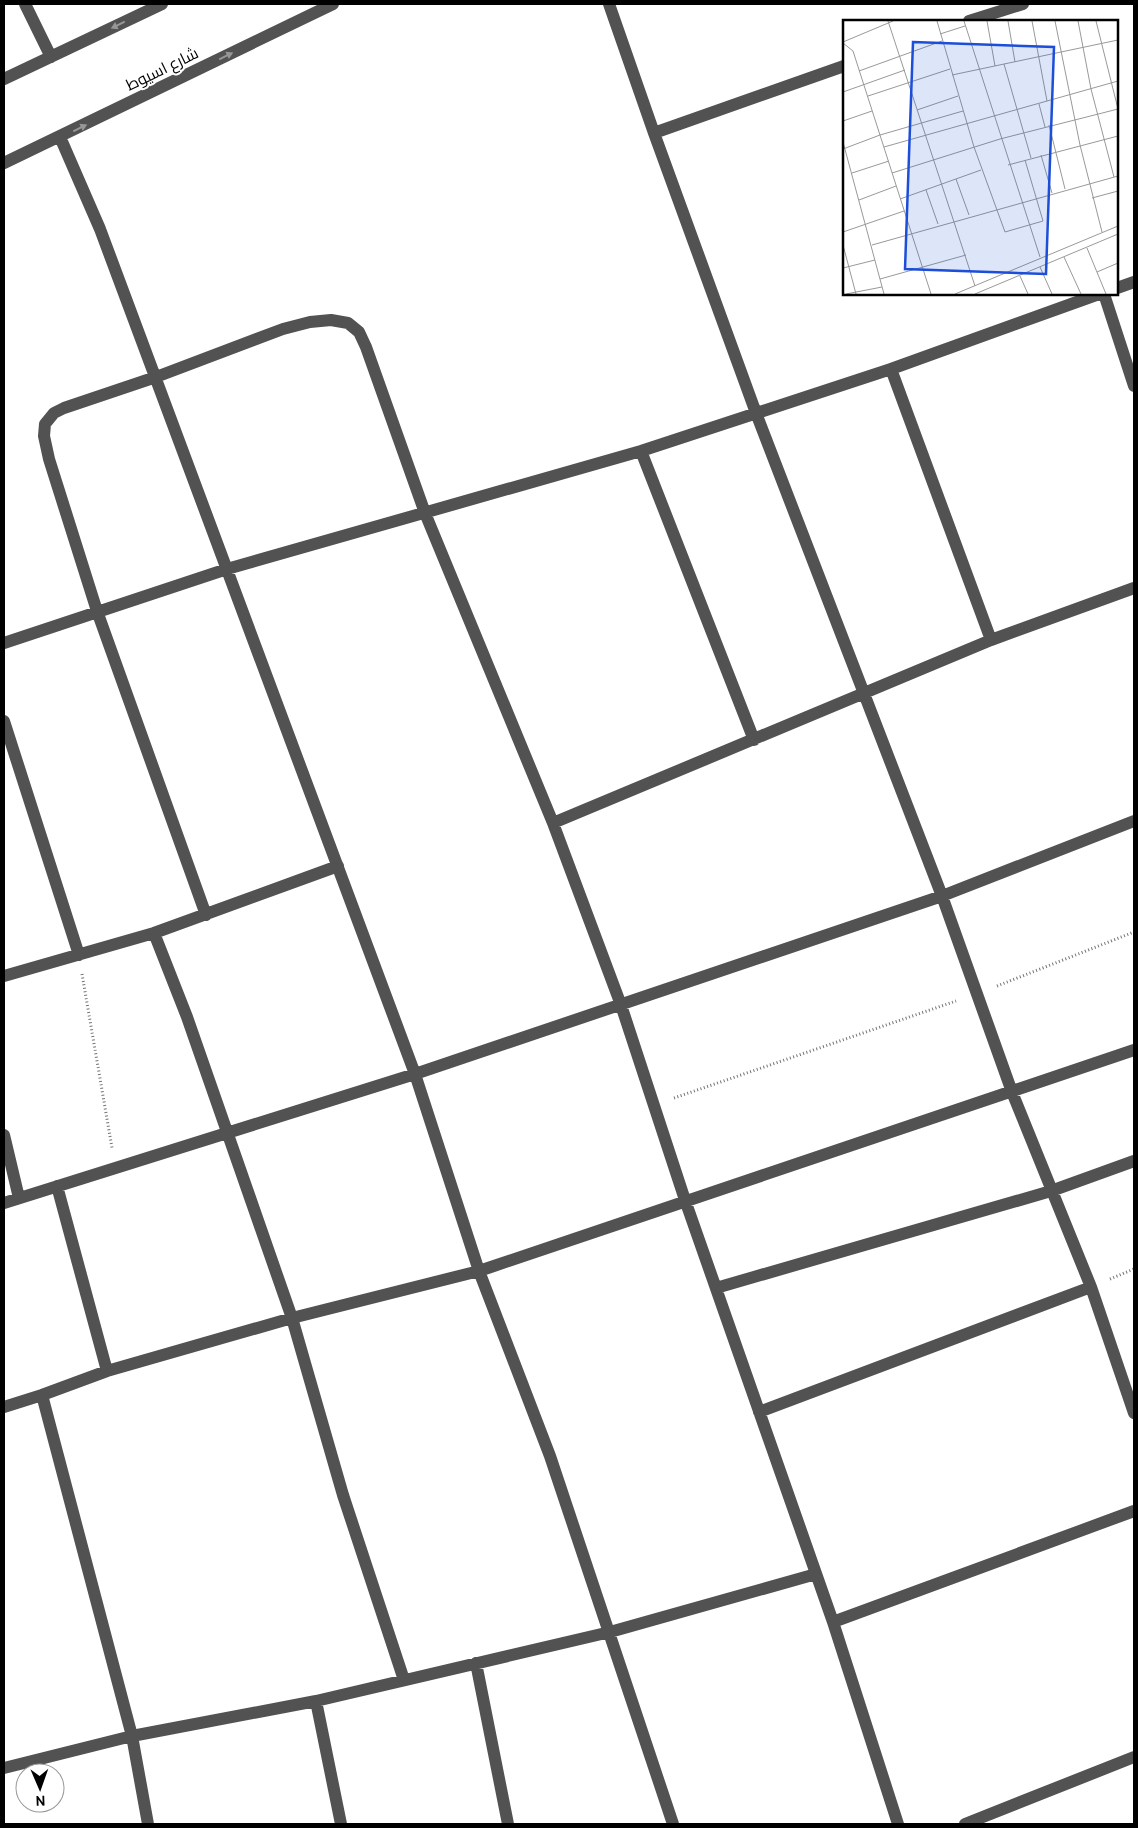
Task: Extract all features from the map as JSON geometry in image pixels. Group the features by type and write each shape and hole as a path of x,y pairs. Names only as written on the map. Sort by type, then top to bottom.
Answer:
{"street":[{"path":"25,4 51,57"},
{"path":"4,79 162,4"},
{"name":"شارع اسيوط","path":"4,163 333,4"},
{"path":"609,4 756,413 942,896 1012,1092 1090,1287 1134,1413"},
{"path":"973,20 1023,4"},
{"path":"654,133 843,66"},
{"path":"60,137 100,229 415,1074 479,1270 550,1456 673,1824"},
{"path":"1118,288 1134,282"},
{"path":"4,643 227,569 641,451 891,369 1096,295"},
{"path":"1104,295 1134,386"},
{"path":"206,915 97,611 48,459 44,428 47,419 64,408 156,377 283,329 310,322 331,320 348,324 359,332 366,347 425,514 553,823 621,1005 685,1200 833,1622 898,1824"},
{"path":"891,369 991,640"},
{"path":"641,451 754,740"},
{"path":"553,823 991,640 1134,588"},
{"path":"4,721 79,955"},
{"path":"4,1203 415,1074 621,1005 942,896 1134,821"},
{"path":"4,976 154,933 338,866"},
{"path":"154,933 187,1017 292,1318 344,1495 404,1680"},
{"path":"4,1407 42,1395 107,1370 292,1318 479,1270 1134,1050"},
{"path":"4,1135 19,1198"},
{"path":"716,1288 1051,1191 1134,1161"},
{"path":"57,1186 107,1370"},
{"path":"759,1412 1090,1287"},
{"path":"42,1395 132,1736 148,1824"},
{"path":"833,1622 1134,1511"},
{"path":"4,1768 132,1736 316,1701 610,1632 816,1574"},
{"path":"476,1663 508,1824"},
{"path":"316,1701 341,1824"},
{"path":"965,1824 1134,1756"}],"path":[{"path":"653,1105 978,993 1134,932"},
{"path":"79,955 116,1168"}]}
